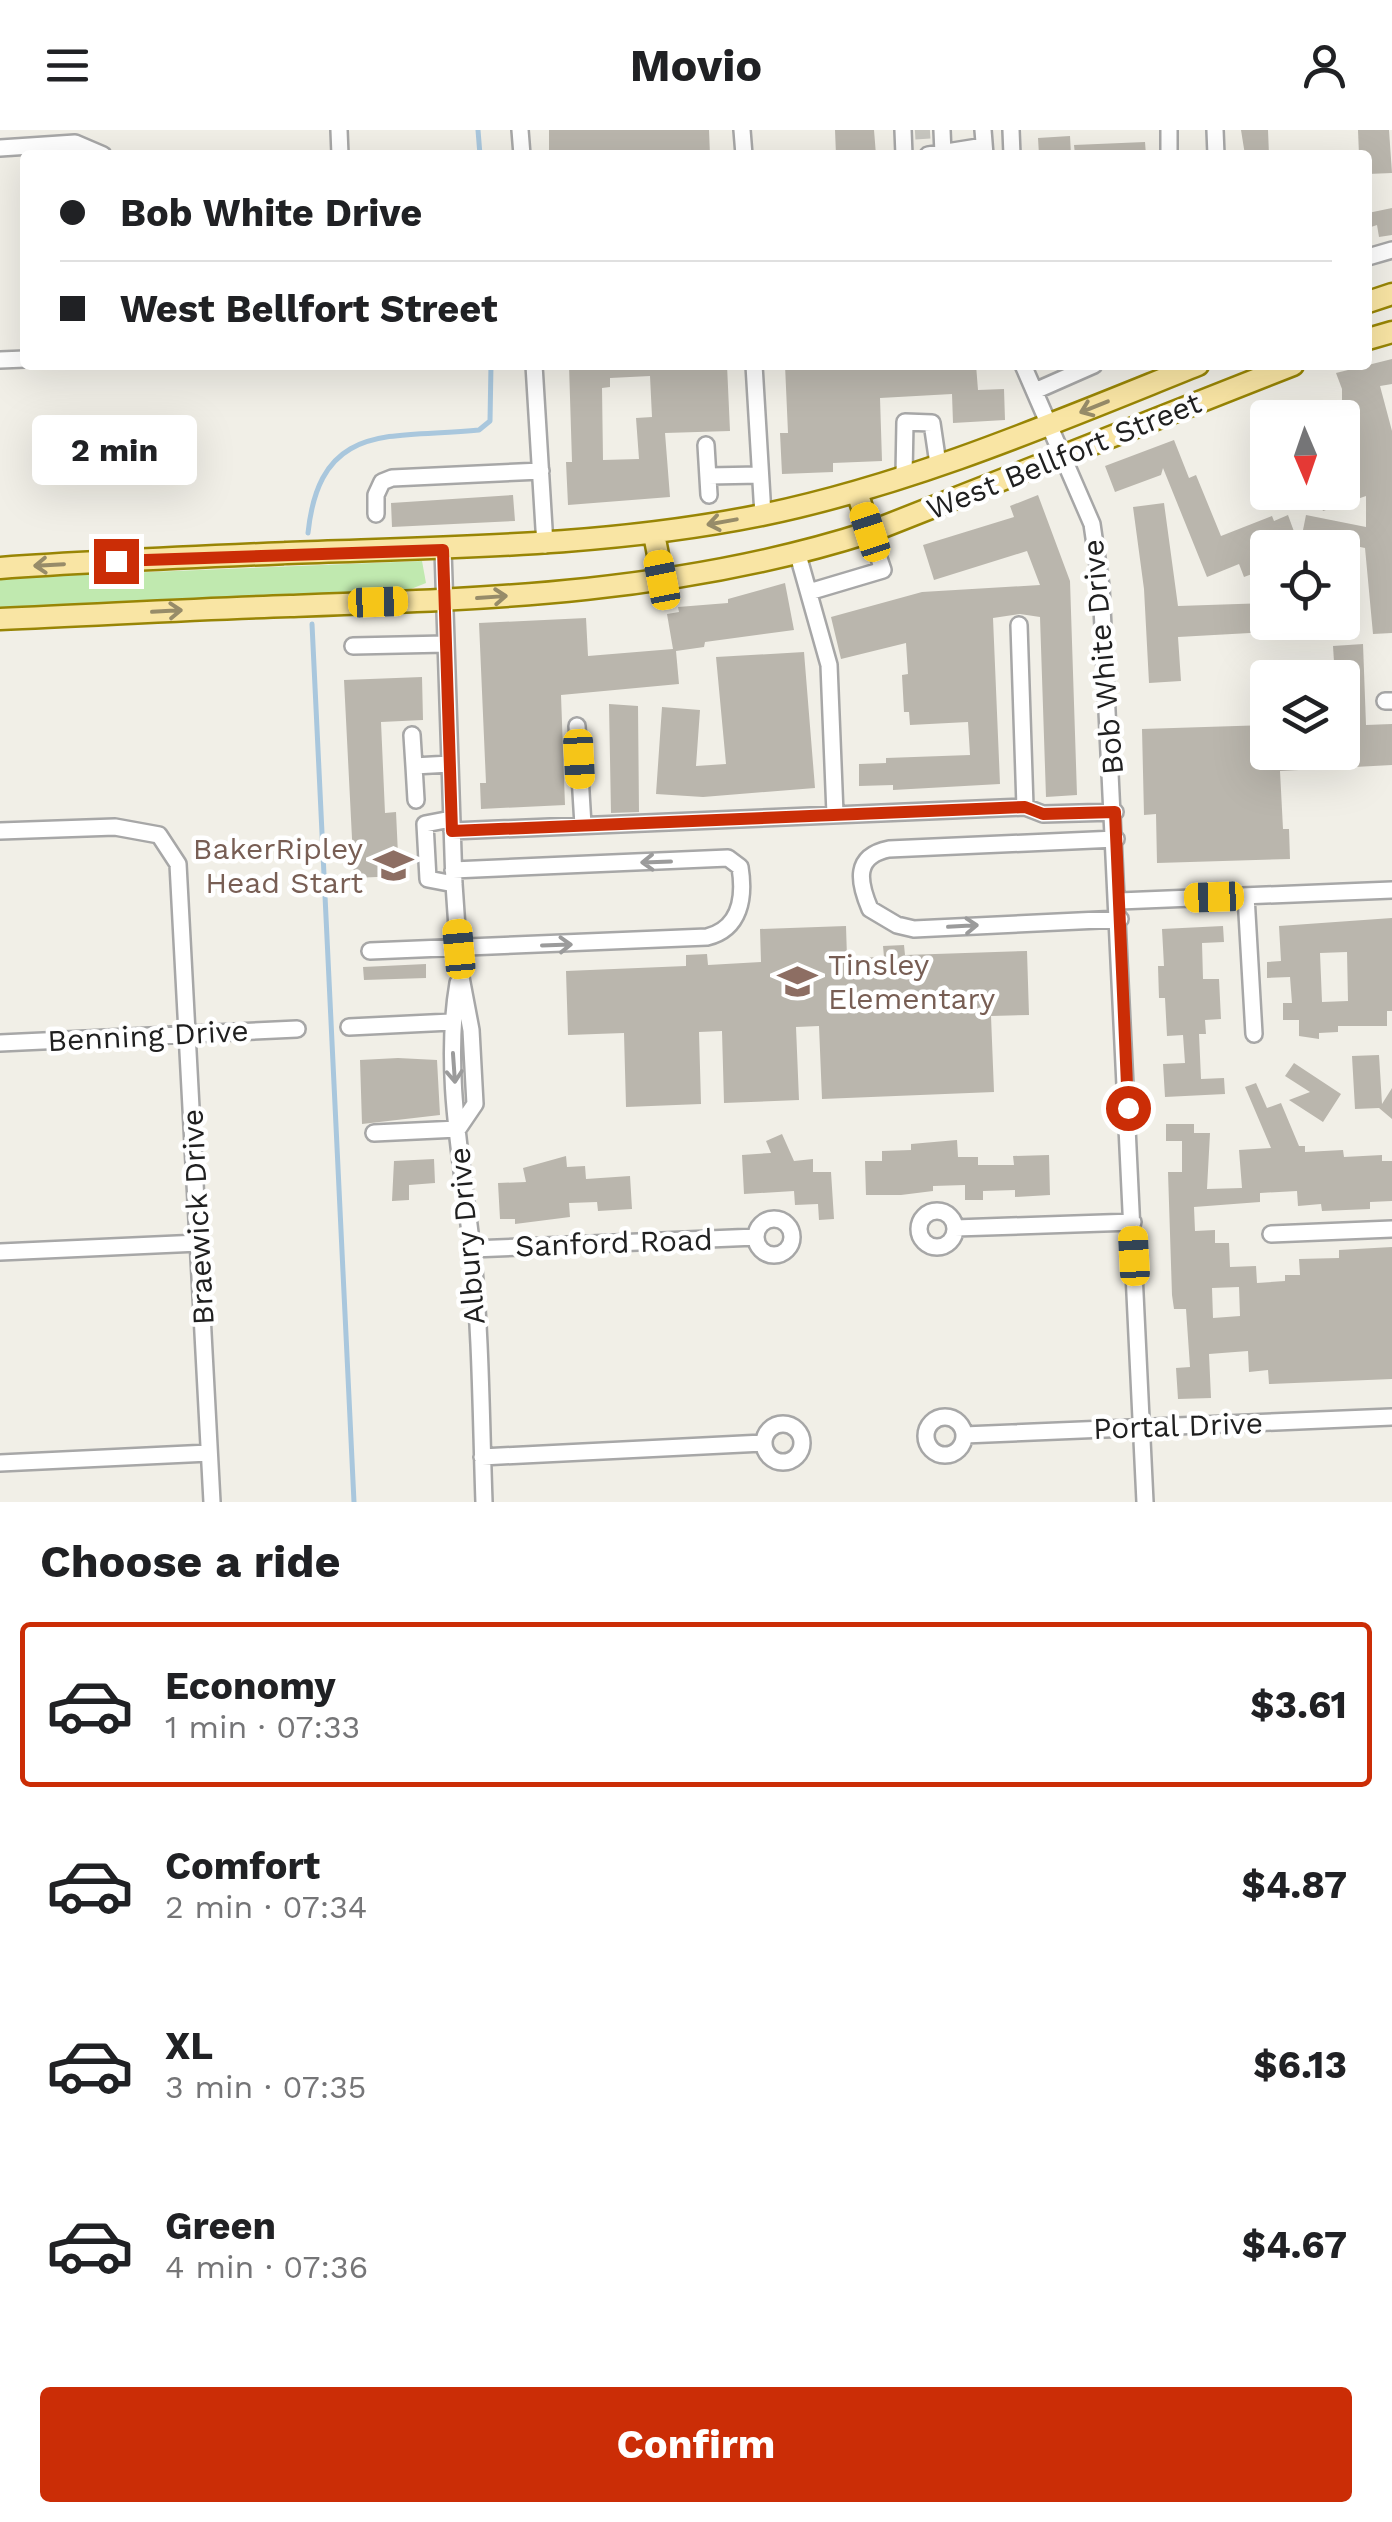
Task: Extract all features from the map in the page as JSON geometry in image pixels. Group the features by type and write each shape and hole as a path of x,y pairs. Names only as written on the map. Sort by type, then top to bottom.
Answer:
{"main road":[{"name":"West Bellfort Street","path":"0,568 289,553 443,550 654,534 857,492 1050,424 1185,370"},
{"name":"West Bellfort Street","path":"0,620 444,600 662,580 798,555 870,532 1064,458 1280,370"},
{"path":"857,492 870,532"},
{"path":"654,534 662,580"}],"street":[{"path":"932,131 942,130"},
{"path":"0,148 74,143 91,150"},
{"path":"953,150 984,144"},
{"path":"534,370 545,544"},
{"path":"754,370 763,514"},
{"name":"Bob White Drive","path":"1025,370 1092,524 1102,586 1146,1502"},
{"path":"1035,391 1083,370"},
{"path":"904,475 905,422 932,423 938,464"},
{"path":"706,445 709,495"},
{"path":"376,514 376,495 382,482 392,478 541,470"},
{"path":"708,476 760,475"},
{"path":"809,592 883,570 870,532"},
{"name":"Albury Drive","path":"443,550 453,877 460,972 471,1030 475,1104 458,1129"},
{"path":"798,555 829,666 836,814"},
{"path":"1018,625 1025,807"},
{"path":"353,646 446,644"},
{"path":"577,726 583,826"},
{"path":"412,735 416,800"},
{"path":"414,766 450,764"},
{"path":"370,952 707,937 721,934 733,923 742,893 740,868 728,858 428,879 426,824 583,826 1025,807 1043,814 1115,812"},
{"name":"Braewick Drive","path":"0,831 114,827 158,836 178,864 212,1502"},
{"path":"1116,839 872,852 863,862 864,895 870,909 896,926 914,928 1120,919"},
{"path":"1119,901 1392,890"},
{"path":"1246,896 1254,1034"},
{"name":"Albury Drive","path":"460,972 451,1022 472,1249 484,1502"},
{"path":"348,1027 451,1022"},
{"name":"Benning Drive","path":"0,1043 297,1029"},
{"path":"374,1132 458,1129"},
{"path":"955,1228 1133,1222"},
{"path":"1271,1234 1392,1229"},
{"name":"Sanford Road","path":"472,1249 756,1237"},
{"path":"0,1252 199,1243"},
{"name":"Portal Drive","path":"964,1435 1392,1417"},
{"path":"482,1457 764,1443"},
{"path":"0,1463 209,1453"}],"green space":[{"path":"422,561 426,583 406,591 0,610 0,578"}],"building":[{"path":"549,130 709,130 710,150 549,150"},
{"path":"835,130 874,130 876,150 836,150"},
{"path":"1241,130 1268,130 1269,150 1244,150"},
{"path":"1358,130 1389,130 1392,173 1372,174 1372,150 1359,150"},
{"path":"1070,136 1071,150 1039,150 1038,138"},
{"path":"1145,142 1146,150 1074,150 1074,145"},
{"path":"1392,208 1392,235 1379,237 1377,225 1372,227 1372,212"},
{"path":"1392,359 1392,384 1380,386 1392,431 1392,633 1373,634 1360,530 1303,530 1306,515 1366,527 1366,496 1360,498 1360,400 1342,400 1336,373 1372,370 1372,364"},
{"path":"569,370 727,370 730,431 665,433 670,497 568,505 566,462 572,462","holes":["650,376 652,417 636,418 639,459 603,460 602,388 610,387 610,378"]},
{"path":"785,370 976,370 978,390 1004,389 1005,420 953,423 952,394 880,398 882,461 833,463 833,472 782,474 780,433 788,433"},
{"path":"1174,440 1189,478 1196,475 1221,536 1272,516 1274,521 1288,515 1293,530 1250,530 1250,575 1244,577 1239,564 1207,577 1163,468 1161,475 1115,492 1105,466"},
{"path":"513,495 515,521 392,527 391,503"},
{"path":"1038,495 1070,581 1077,795 1046,797 1040,617 1020,614 993,618 1000,784 893,790 893,785 859,786 859,764 886,763 886,758 970,755 968,722 910,725 909,712 904,712 902,675 908,674 906,643 841,659 831,617 922,592 1040,585 1027,551 934,580 923,545 1014,517 1010,506"},
{"path":"1164,503 1178,606 1250,604 1250,633 1178,637 1181,681 1149,683 1144,589 1133,507"},
{"path":"785,583 794,630 705,642 704,647 676,651 679,684 561,695 565,805 481,809 480,783 486,783 479,623 586,618 588,656 673,649 667,614 679,612 678,607 728,603 728,599"},
{"path":"1363,644 1366,725 1392,724 1392,765 1360,767 1360,660 1334,660 1333,646"},
{"path":"804,652 815,788 703,797 656,794 662,707 700,710 696,766 726,764 716,657"},
{"path":"422,677 423,720 381,722 385,813 396,812 399,876 354,878 344,680"},
{"path":"609,704 638,706 639,812 611,813"},
{"path":"1250,726 1250,770 1299,770 1280,771 1283,829 1289,829 1290,859 1157,863 1156,814 1144,815 1142,729"},
{"path":"1392,918 1392,1011 1387,1011 1387,1026 1338,1026 1338,1032 1319,1033 1319,1039 1299,1036 1299,1020 1283,1020 1283,1003 1292,1003 1290,977 1267,978 1267,962 1281,961 1279,926","holes":["1347,952 1348,1001 1322,1002 1320,953"]},
{"path":"846,926 847,958 884,957 883,946 904,945 905,955 1027,951 1029,1015 991,1016 994,1092 822,1099 819,1026 796,1027 799,1100 724,1103 722,1031 699,1032 701,1104 626,1107 624,1033 568,1035 566,971 686,966 686,955 707,954 708,965 761,962 760,929"},
{"path":"1223,926 1224,942 1202,943 1203,979 1219,979 1221,1019 1205,1020 1206,1034 1199,1034 1201,1079 1224,1078 1225,1094 1165,1097 1163,1064 1185,1063 1183,1035 1167,1036 1165,998 1159,998 1158,966 1164,966 1162,929"},
{"path":"426,964 426,978 364,980 363,967"},
{"path":"1379,1055 1382,1104 1392,1088 1392,1119 1379,1108 1355,1109 1352,1056"},
{"path":"360,1060 437,1060 440,1115 362,1124"},
{"path":"1294,1063 1341,1094 1323,1122 1289,1100 1310,1092 1285,1076"},
{"path":"1256,1083 1267,1108 1281,1103 1305,1152 1343,1150 1344,1157 1382,1155 1382,1161 1392,1161 1392,1201 1370,1202 1370,1209 1322,1211 1321,1204 1298,1206 1297,1191 1260,1193 1260,1202 1194,1207 1195,1231 1215,1230 1215,1243 1229,1243 1230,1267 1256,1266 1257,1283 1285,1281 1285,1275 1300,1275 1299,1259 1339,1258 1339,1250 1392,1247 1392,1379 1269,1384 1268,1370 1249,1372 1248,1351 1209,1354 1211,1398 1178,1399 1176,1368 1190,1367 1186,1309 1174,1309 1172,1295 1168,1172 1182,1172 1182,1141 1166,1141 1166,1124 1194,1124 1194,1133 1210,1133 1207,1189 1242,1188 1239,1150 1271,1148 1245,1087","holes":["1239,1287 1240,1316 1213,1318 1212,1288"]},
{"path":"782,1134 794,1161 813,1159 813,1172 831,1172 834,1219 819,1220 818,1204 795,1205 794,1191 744,1194 742,1155 771,1153 766,1141"},
{"path":"957,1140 958,1157 978,1157 978,1165 1014,1165 1013,1156 1049,1155 1050,1195 1015,1197 1015,1190 983,1191 983,1200 965,1200 965,1185 933,1186 933,1191 901,1195 866,1195 865,1161 882,1161 882,1151 911,1150 911,1144"},
{"path":"566,1156 567,1167 585,1166 586,1179 630,1176 632,1209 598,1211 597,1202 569,1203 570,1217 515,1224 515,1219 500,1219 498,1183 526,1182 523,1168"},
{"path":"434,1159 435,1183 409,1185 409,1200 392,1201 394,1161"}],"waterway":[{"path":"478,130 480,150"},
{"path":"308,533 315,496 328,470 344,453 365,442 390,436 479,430 490,421 491,370"},
{"path":"312,624 354,1502"}],"tunnel":[{"path":"915,132 932,131"}],"place":[{"name":"BakerRipley Head Start","path":"393,866"},
{"name":"Tinsley Elementary","path":"798,982"}],"route":[{"path":"116,561 443,550 452,831 1025,807 1043,814 1115,812 1128,1108"}]}
